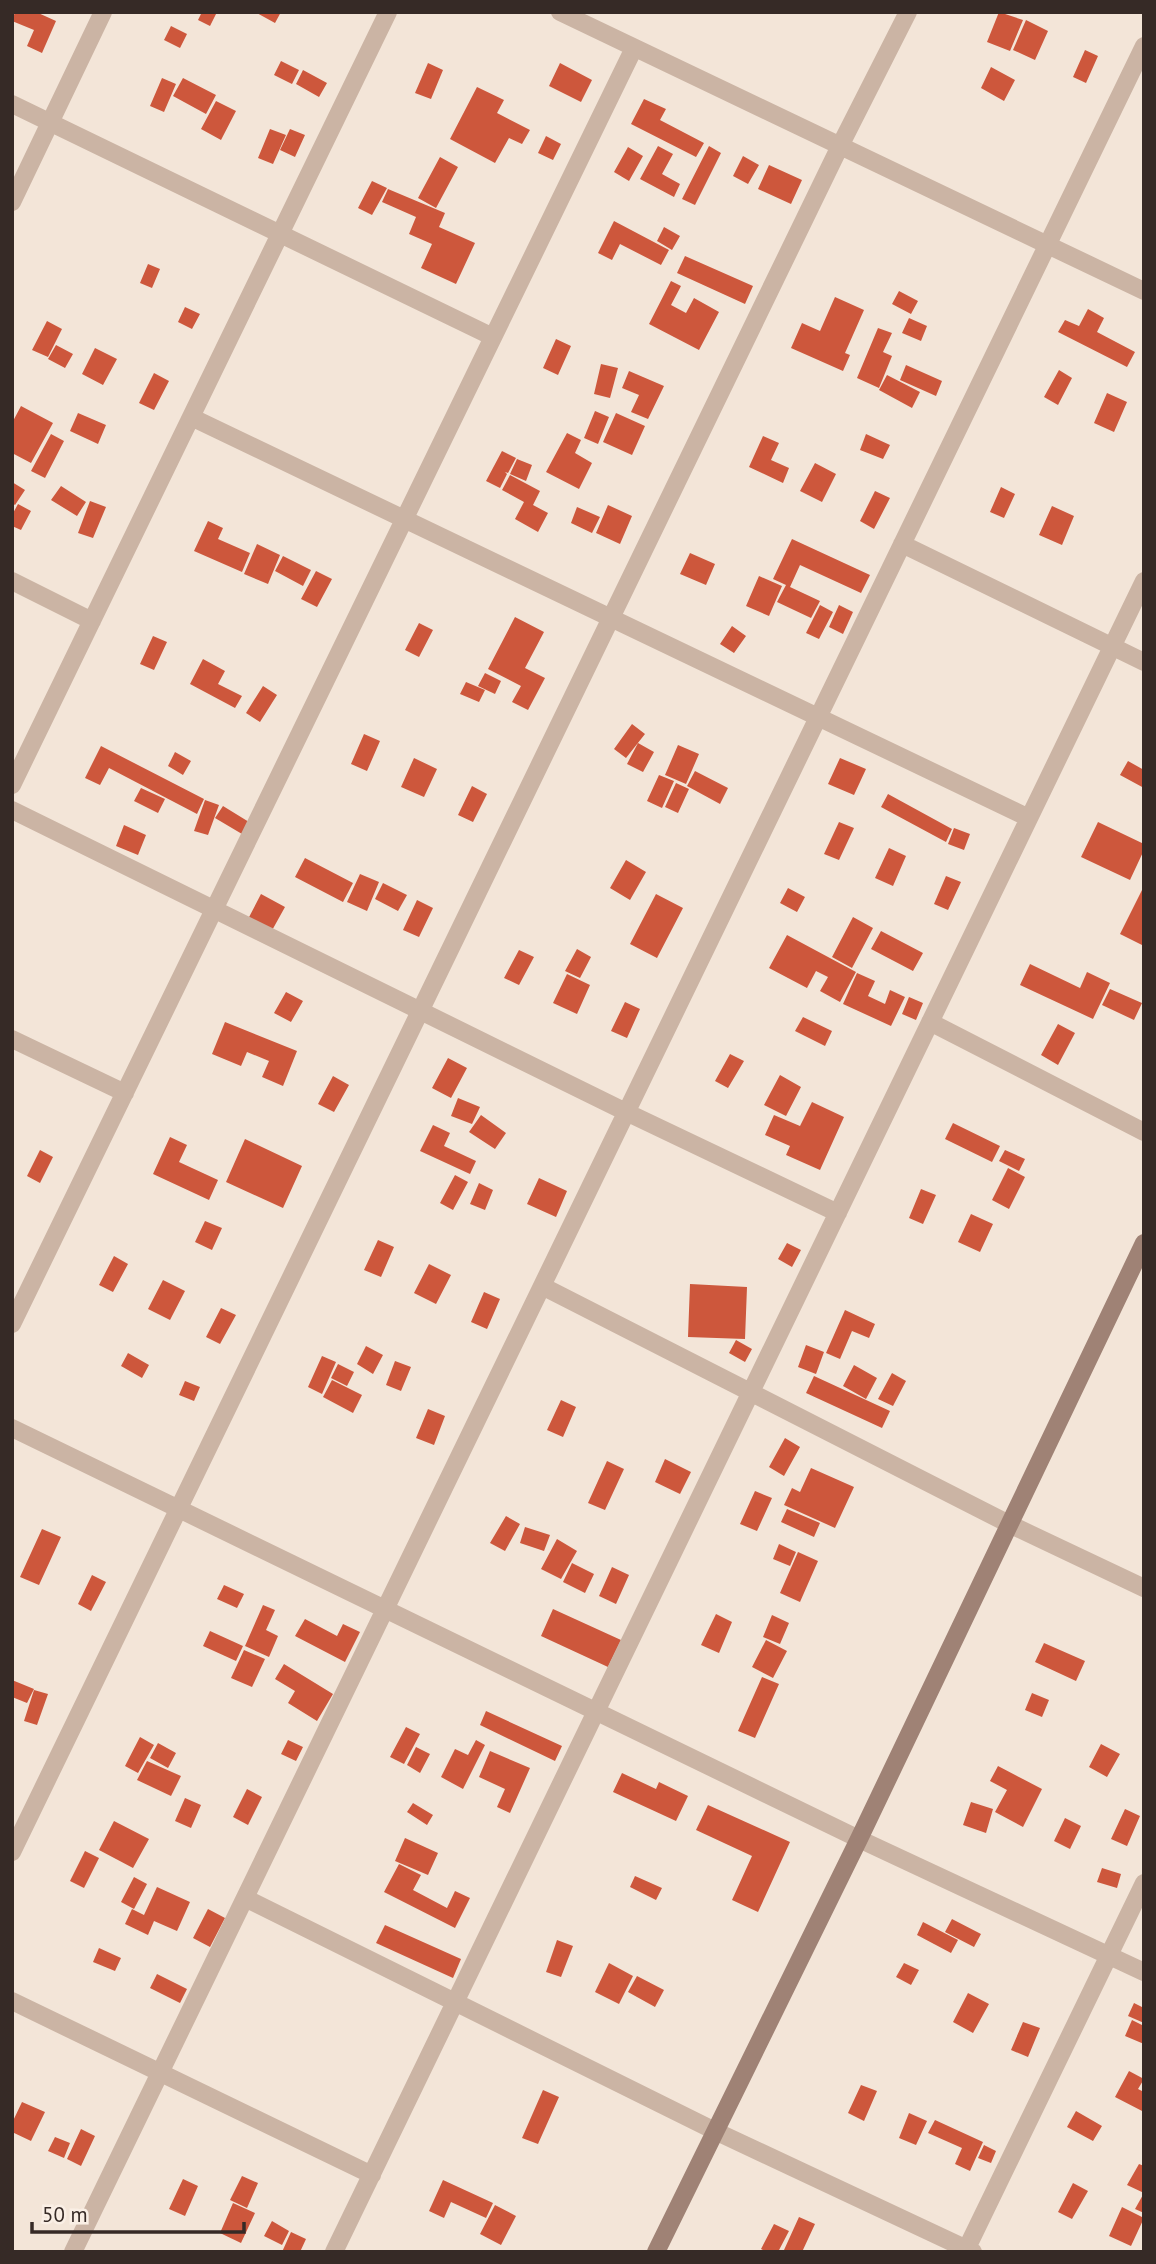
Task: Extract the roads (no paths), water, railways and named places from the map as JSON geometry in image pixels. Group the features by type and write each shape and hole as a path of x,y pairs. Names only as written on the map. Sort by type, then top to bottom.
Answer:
{"street":[{"path":"12,202 103,12"},
{"path":"12,785 388,12"},
{"path":"559,12 1144,291"},
{"path":"12,1852 840,146 908,12"},
{"path":"73,2252 1144,46"},
{"path":"12,1324 634,48"},
{"path":"12,104 493,337"},
{"path":"191,417 1029,818"},
{"path":"901,544 1144,663"},
{"path":"12,581 92,621"},
{"path":"334,2252 1144,581"},
{"path":"12,810 626,1112 838,1213"},
{"path":"930,1022 1144,1132"},
{"path":"12,1039 125,1093"},
{"path":"656,2252 859,1839 1144,1243"},
{"path":"542,1286 1009,1524 1144,1588"},
{"path":"12,1428 859,1839 1144,1972"},
{"path":"245,1898 715,2131 968,2251 1144,1883"},
{"path":"12,2001 372,2175"}]}
